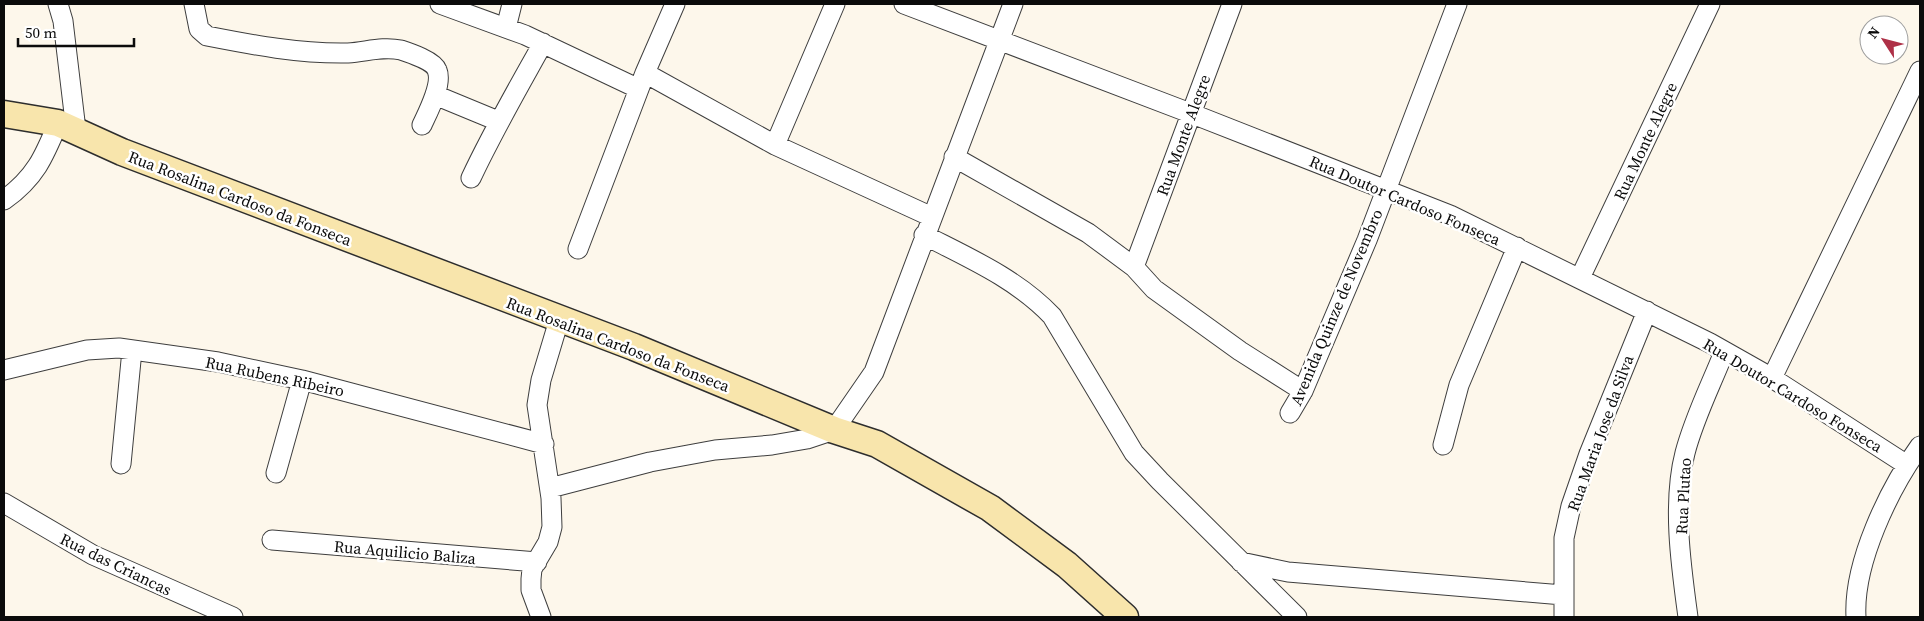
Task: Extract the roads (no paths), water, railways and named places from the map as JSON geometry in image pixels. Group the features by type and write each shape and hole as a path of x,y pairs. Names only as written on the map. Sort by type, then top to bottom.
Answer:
{"street":[{"path":"4,200 34,173 67,127 63,21 58,4"},
{"path":"194,4 198,29 207,36 290,50 349,53 384,49 402,51 430,64 437,70 438,77 435,95 422,125"},
{"path":"440,4 642,81 932,217"},
{"path":"506,28 512,4"},
{"path":"578,249 642,81 676,4"},
{"path":"775,145 835,4"},
{"name":"Rua Doutor Cardoso Fonseca","path":"904,4 1450,215 1647,310 1772,378 1907,464"},
{"path":"550,488 650,462 715,450 772,445 807,439 834,430 874,372 924,235 1013,4"},
{"name":"Rua Monte Alegre","path":"1134,267 1232,4"},
{"name":"Avenida Quinze de Novembro","path":"1290,414 1302,391 1367,240 1457,4"},
{"name":"Rua Monte Alegre","path":"1580,278 1710,4"},
{"path":"471,178 498,121 506,111 543,43"},
{"path":"1772,378 1920,71"},
{"path":"435,95 498,121"},
{"name":"Rua Rosalina Cardoso da Fonseca","path":"4,114 67,127 130,156 634,348 834,430 877,444 990,508 1067,565 1125,617"},
{"path":"954,157 1088,233 1134,267 1154,289 1240,351 1302,391"},
{"path":"924,235 986,266 1036,300 1052,316 1134,453 1297,617"},
{"path":"1443,445 1459,385 1517,248"},
{"name":"Rua Maria Jose da Silva","path":"1564,617 1564,538 1571,506 1589,454 1647,310"},
{"path":"541,617 531,590 532,570 548,542 552,527 550,488 537,405 541,380 559,320"},
{"name":"Rua Rubens Ribeiro","path":"4,370 87,350 119,348 218,362 302,380 544,444"},
{"path":"121,464 132,350"},
{"name":"Rua Plutao","path":"1688,617 1681,560 1682,470 1691,434 1724,352"},
{"path":"276,473 302,380"},
{"path":"1856,617 1863,563 1884,508 1907,464 1920,446"},
{"name":"Rua das Criancas","path":"4,503 93,556 233,617"},
{"name":"Rua Aquilicio Baliza","path":"272,540 537,562"},
{"path":"1241,562 1288,572 1563,595"}]}
